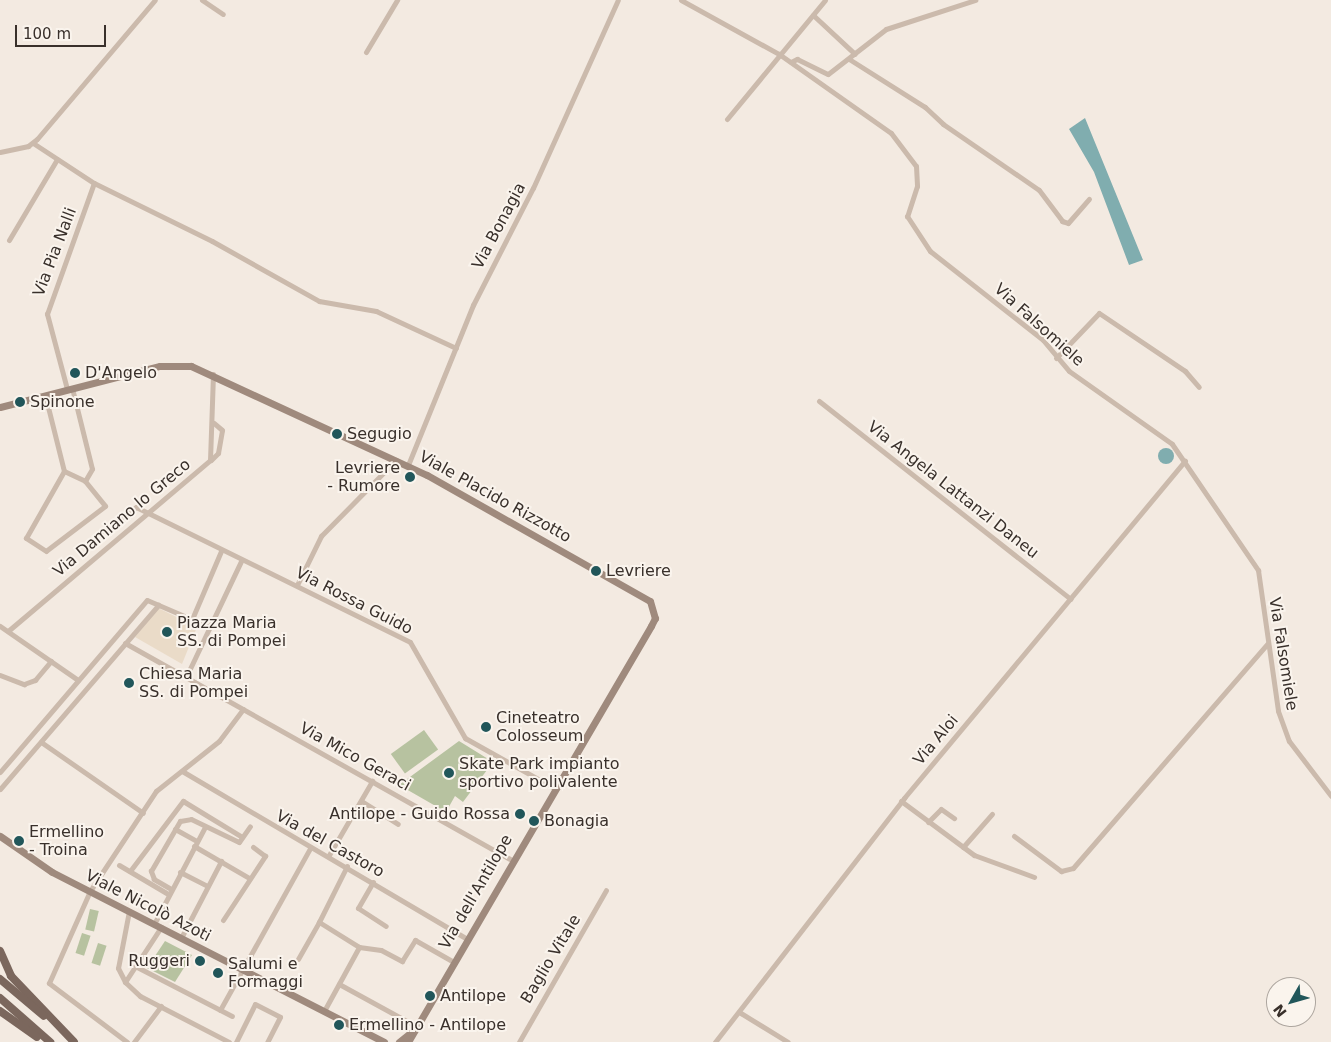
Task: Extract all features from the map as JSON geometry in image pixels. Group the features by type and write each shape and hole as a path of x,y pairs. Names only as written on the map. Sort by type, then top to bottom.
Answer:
{"main road":[{"path":"0,951 12,976 74,1042"},
{"path":"0,979 74,1042"},
{"path":"0,998 50,1042"},
{"path":"0,1011 44,1042"}],"street":[{"path":"0,152 33,142 72,103 156,0"},
{"path":"202,0 223,14"},
{"path":"366,52 396,0"},
{"name":"Via Bonagia","path":"408,465 456,348 618,0"},
{"name":"Via Falsomiele","path":"681,0 779,54 898,139 918,173 907,216 918,236 939,259 1043,340 1056,358 1145,422 1185,461 1258,570 1275,700 1289,741 1331,796"},
{"path":"727,119 825,0"},
{"path":"791,62 797,59 823,75 849,59 886,29 975,0"},
{"path":"813,15 854,54"},
{"path":"849,59 925,107 943,124 1039,190 1062,222 1068,224 1088,199"},
{"path":"33,142 94,183 212,240 320,301 376,311 456,348"},
{"path":"9,240 57,159"},
{"name":"Via Pia Nalli","path":"85,481 92,469 47,314 94,183"},
{"path":"1056,358 1098,314 1185,371 1199,387"},
{"name":"Viale Placido Rizzotto","path":"0,407 171,364 213,374 408,465 645,596 655,610"},
{"name":"Via Damiano lo Greco","path":"8,631 149,515 210,460 214,423 213,374"},
{"path":"45,396 64,471 26,538 46,551 105,506 85,481 64,471"},
{"name":"Via Angela Lattanzi Daneu","path":"818,401 1071,599"},
{"path":"297,585 321,536 396,460"},
{"name":"Via Aloi","path":"715,1042 902,801 1185,461"},
{"path":"104,531 136,507 149,515"},
{"name":"Via Rossa Guido","path":"149,515 241,561 297,585 410,642 465,738 554,788"},
{"path":"192,619 221,551"},
{"path":"186,677 241,561"},
{"path":"0,772 147,600 210,627"},
{"path":"0,789 158,605"},
{"name":"Via dell'Antilope","path":"410,1033 651,626 655,610"},
{"path":"0,626 78,680"},
{"name":"Via Mico Geraci","path":"125,643 511,860"},
{"path":"1014,836 1061,871 1074,868 1267,644"},
{"path":"0,675 24,684 35,680 51,661"},
{"path":"128,1042 49,983 90,891 156,791 219,741 243,709"},
{"path":"41,742 143,813"},
{"name":"Via del Castoro","path":"182,771 310,848 328,855 347,866 465,938"},
{"path":"328,855 362,802 372,781"},
{"path":"130,872 183,801 242,837"},
{"path":"902,801 963,847 1034,877"},
{"path":"362,802 398,824"},
{"path":"928,822 941,809 954,818"},
{"path":"191,819 197,810"},
{"path":"963,847 992,814"},
{"path":"172,816 180,821 191,819 239,842 250,826"},
{"path":"170,892 154,879 151,871 180,821"},
{"path":"154,924 205,827"},
{"path":"175,829 249,878"},
{"name":"Viale Nicolò Azoti","path":"0,836 28,858 324,1011 368,1036"},
{"path":"223,920 265,856 253,847"},
{"path":"220,1010 241,968 310,848"},
{"path":"182,938 221,861"},
{"path":"118,865 170,892"},
{"path":"298,959 347,866"},
{"path":"180,872 207,886"},
{"path":"373,882 358,908 386,926"},
{"name":"Baglio Vitale","path":"519,1042 606,890"},
{"path":"129,911 118,968 125,982 161,1006 229,1042"},
{"path":"319,922 359,947 381,950 402,961 415,940 452,961"},
{"path":"125,982 161,927"},
{"path":"324,1011 359,947"},
{"path":"135,966 232,1016"},
{"path":"339,984 414,1025"},
{"path":"236,1042 255,1004 280,1017 267,1042"},
{"path":"134,1042 161,1006"},
{"path":"739,1012 788,1042"},
{"path":"399,1042 410,1033"},
{"path":"408,1042 410,1033"},
{"path":"368,1036 375,1042"},
{"path":"368,1036 384,1042"}],"green space":[{"path":"424,730 438,749 405,774 391,754"},
{"name":"Skate Park impianto sportivo polivalente","path":"459,741 493,762 463,802 455,796 446,812 399,785"},
{"path":"90,909 99,911 94,931 85,929"},
{"path":"82,933 91,936 84,956 76,953"},
{"path":"165,941 192,955 175,982 147,968"},
{"path":"98,943 107,946 100,966 92,963"}],"shaded area":[{"name":"Piazza Maria SS. di Pompei","path":"158,608 197,627 182,664 135,637"}],"water":[{"path":"1085,118 1143,260 1129,265 1094,172 1069,129"},
{"path":"1166,448 1172,450 1174,456 1172,462 1166,464 1160,462 1158,456 1160,450"}],"place":[{"name":"D'Angelo","path":"75,373"},
{"name":"Spinone","path":"20,402"},
{"name":"Segugio","path":"337,434"},
{"name":"Levriere - Rumore","path":"410,477"},
{"name":"Levriere","path":"596,571"},
{"name":"Piazza Maria SS. di Pompei","path":"167,632"},
{"name":"Chiesa Maria SS. di Pompei","path":"129,683"},
{"name":"Cineteatro Colosseum","path":"486,727"},
{"name":"Skate Park impianto sportivo polivalente","path":"449,773"},
{"name":"Antilope - Guido Rossa","path":"520,814"},
{"name":"Bonagia","path":"534,821"},
{"name":"Ermellino - Troina","path":"19,841"},
{"name":"Ruggeri","path":"200,961"},
{"name":"Salumi e Formaggi","path":"218,973"},
{"name":"Antilope","path":"430,996"},
{"name":"Ermellino - Antilope","path":"339,1025"}]}
